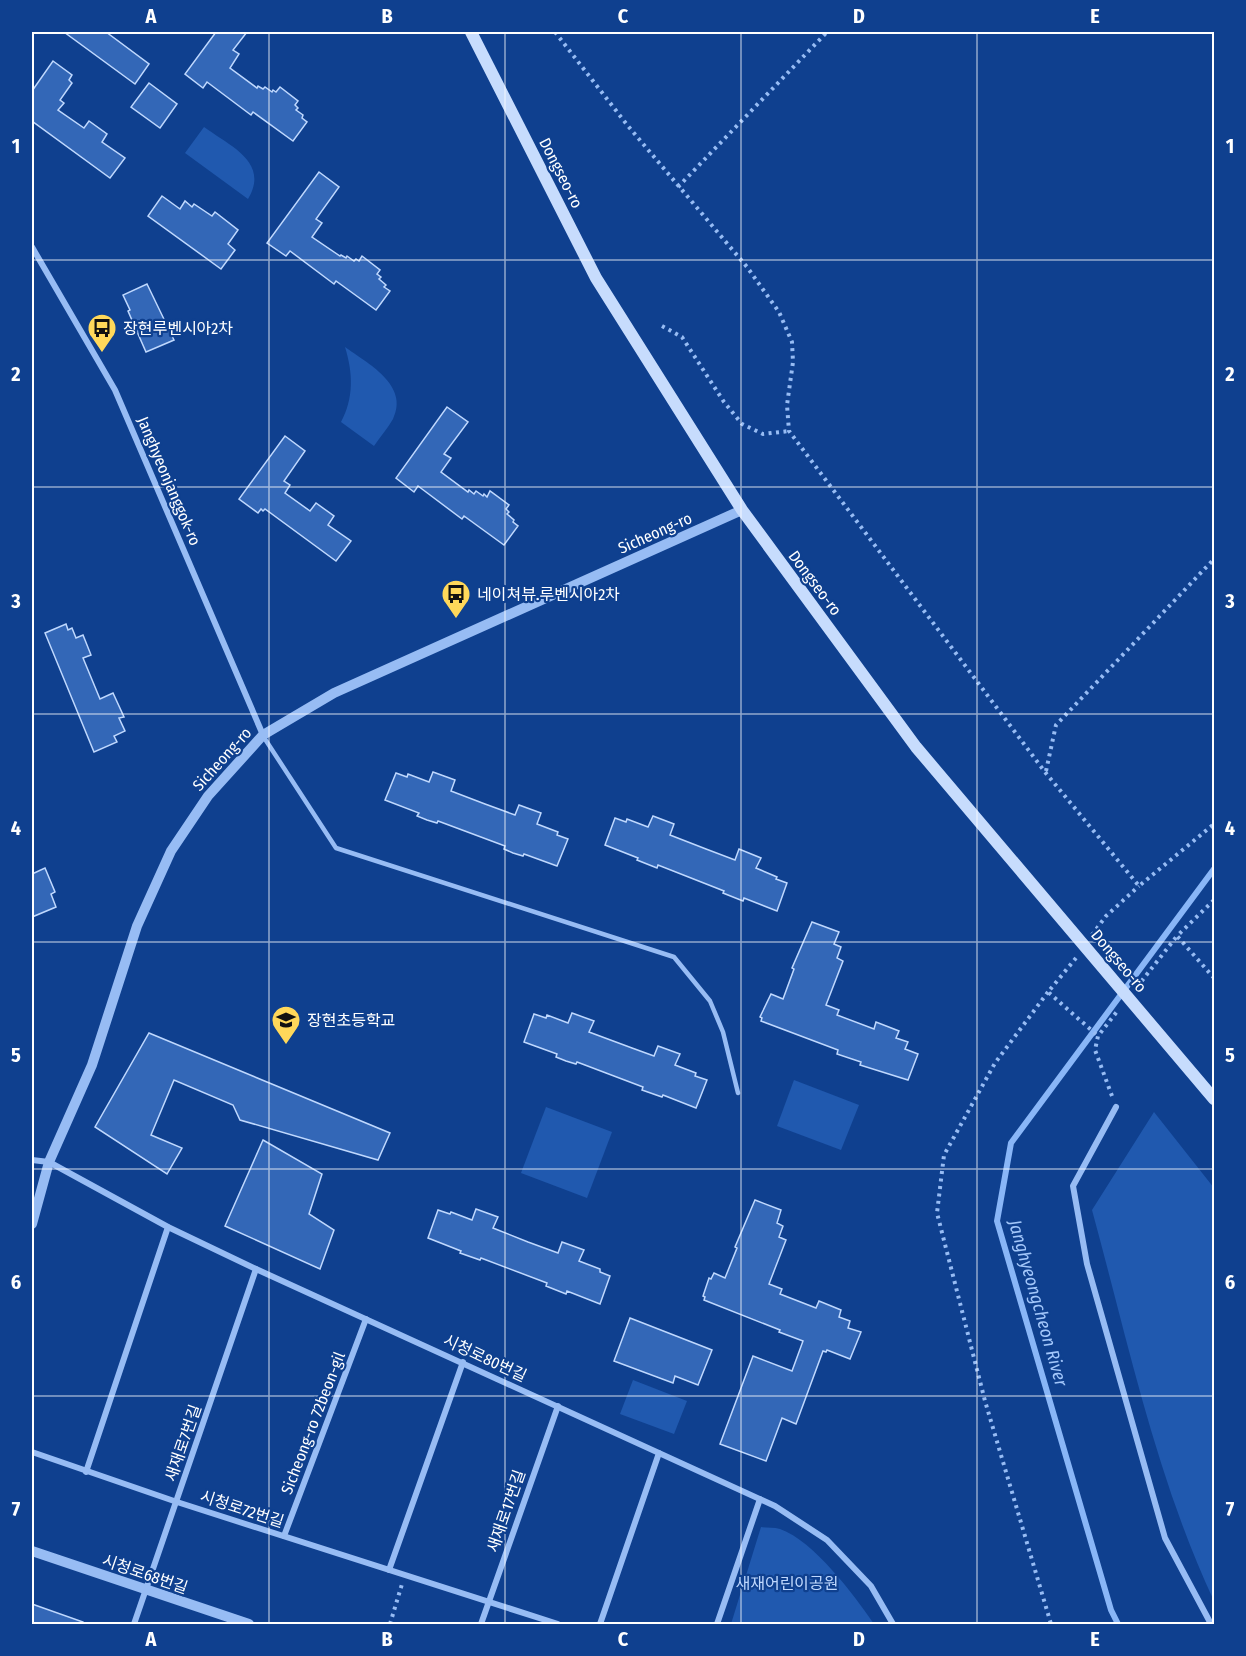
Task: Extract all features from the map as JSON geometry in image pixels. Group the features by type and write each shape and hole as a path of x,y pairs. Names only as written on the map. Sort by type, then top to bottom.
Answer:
{"main road":[{"name":"Dongseo-ro","path":"471,32 596,278 742,510 916,747 1215,1099"}],"street":[{"name":"Janghyeonjanggok-ro","path":"32,247 115,390 262,735"},
{"name":"Sicheong-ro","path":"32,1224 49,1162 92,1065 137,926 171,851 208,796 262,735 334,693 742,510"},
{"path":"1116,1107 1073,1186 1083,1241 1090,1275 1165,1538 1211,1624"},
{"name":"시청로80번길","path":"32,1160 49,1162 168,1227 256,1269 775,1506 827,1539 871,1586 893,1624"},
{"path":"86,1472 168,1227"},
{"name":"새재로7번길","path":"134,1624 256,1269"},
{"name":"Sicheong-ro 72beon-gil","path":"284,1536 366,1319"},
{"path":"389,1570 463,1362"},
{"name":"새재로17번길","path":"481,1624 558,1406"},
{"name":"시청로72번길","path":"32,1452 177,1502 558,1624"},
{"path":"600,1624 659,1453"},
{"path":"717,1624 760,1499"},
{"name":"시청로68번길","path":"32,1551 249,1624"}],"lane":[{"path":"262,735 336,848 674,957 710,1001 723,1032 738,1093"}],"path":[{"path":"555,32 678,187 747,267 779,312 792,342 793,362 788,405 789,430 1046,772 1139,886 1215,824"},
{"path":"678,187 827,32"},
{"path":"662,326 682,337 724,402 742,424 763,434 789,430"},
{"path":"1046,772 1056,725 1215,559"},
{"path":"1215,900 1177,936 1215,978"},
{"path":"1048,992 995,1063 944,1155 937,1213 985,1401 1051,1624"},
{"path":"1056,999 1098,1036"},
{"path":"390,1624 404,1575"}],"green space":[{"path":"204,127 235,148 251,165 254,175 248,199 185,153"},
{"path":"345,347 384,376 396,396 397,407 393,419 374,446 341,422 348,404 351,385 350,366"},
{"path":"794,1080 859,1105 841,1150 777,1126"},
{"path":"546,1107 612,1132 587,1198 521,1173"},
{"path":"1154,1112 1214,1188 1214,1601 1159,1458 1092,1210"},
{"path":"633,1380 687,1401 674,1434 620,1414"},
{"name":"새재어린이공원","path":"761,1527 780,1529 806,1545 832,1570 874,1624 731,1624"}],"building":[{"path":"64,32 106,32 149,64 135,84"},
{"path":"216,32 247,32 233,50 239,54 230,68 257,88 258,86 263,89 265,87 276,92 280,87 298,101 295,105 298,108 296,110 307,122 293,141 253,112 251,115 207,82 203,88 185,74"},
{"path":"53,61 72,75 69,80 72,83 60,100 64,103 58,110 84,128 89,121 107,134 102,142 125,158 110,178 32,121 32,91"},
{"path":"149,83 177,104 160,128 131,107"},
{"path":"319,172 339,187 316,219 322,223 312,237 340,256 359,261 362,256 380,270 377,274 381,277 379,279 390,291 376,310 336,281 334,284 290,251 286,256 267,243"},
{"path":"162,196 180,209 185,201 192,207 194,204 212,216 215,212 238,230 228,244 235,250 221,269 148,216"},
{"path":"147,284 174,340 146,352 123,295"},
{"path":"447,407 468,422 444,454 451,458 441,472 468,492 469,490 474,494 476,491 487,497 490,491 509,505 506,509 509,512 507,514 518,526 504,545 464,516 462,519 418,486 414,492 396,478"},
{"path":"285,436 305,451 284,481 290,485 285,493 310,511 316,503 334,516 328,525 351,541 336,561 265,509 263,511 261,509 258,513 239,499"},
{"path":"66,624 68,630 72,628 76,638 83,635 91,655 83,658 100,699 113,693 124,717 119,718 125,731 114,736 117,742 94,752 45,633"},
{"path":"433,772 455,780 451,791 485,804 515,815 519,805 541,813 537,824 558,832 557,835 568,839 557,866 524,854 523,856 513,853 504,849 505,846 438,821 437,823 427,820 417,816 419,813 385,800 396,773 407,777 408,774 429,782"},
{"path":"653,816 674,824 670,835 706,849 735,860 739,849 761,858 756,868 787,883 777,911 744,898 743,901 658,865 657,868 605,845 615,818 626,822 627,819 648,827"},
{"path":"45,868 55,892 51,894 56,907 32,917 32,874"},
{"path":"812,922 839,932 834,944 841,947 837,958 843,961 826,1005 839,1010 837,1015 874,1029 876,1022 899,1031 896,1038 908,1042 905,1049 918,1054 908,1080 860,1065 861,1062 837,1054 838,1050 761,1021 760,1017 771,994 783,999 794,969 792,968"},
{"path":"572,1013 594,1021 589,1032 654,1056 658,1046 680,1054 675,1065 707,1080 696,1108 663,1095 662,1097 642,1090 643,1087 577,1062 576,1064 566,1061 556,1057 557,1054 524,1042 534,1014 546,1018 547,1015 568,1023"},
{"path":"149,1033 390,1133 378,1160 240,1120 233,1105 174,1080 151,1135 182,1148 167,1174 95,1127"},
{"path":"263,1140 322,1174 309,1214 334,1230 320,1269 225,1226"},
{"path":"755,1200 781,1210 777,1223 783,1226 779,1237 786,1240 769,1284 782,1289 780,1294 816,1308 819,1301 841,1310 839,1317 850,1321 848,1328 861,1332 850,1359 827,1350 823,1351 796,1424 782,1418 766,1461 720,1444 753,1356 792,1371 803,1341 704,1300 703,1296 709,1278 711,1279 714,1273 725,1278"},
{"path":"476,1209 498,1217 493,1228 528,1242 558,1253 562,1242 584,1250 579,1261 600,1269 600,1272 610,1276 600,1304 567,1291 566,1294 546,1286 547,1283 481,1258 480,1260 460,1253 461,1251 428,1238 438,1210 472,1220"},
{"path":"630,1318 712,1350 698,1385 675,1376 673,1383 614,1361"},
{"path":"32,1604 83,1622 83,1624 32,1624"}],"waterway":[{"name":"Janghyeongcheon River","path":"1118,1624 1111,1610 997,1221 1011,1143 1214,869"}],"place":[{"name":"장현루벤시아2차","path":"102,354"},
{"name":"네이쳐뷰.루벤시아2차","path":"456,620"},
{"name":"장현초등학교","path":"286,1046"}]}
